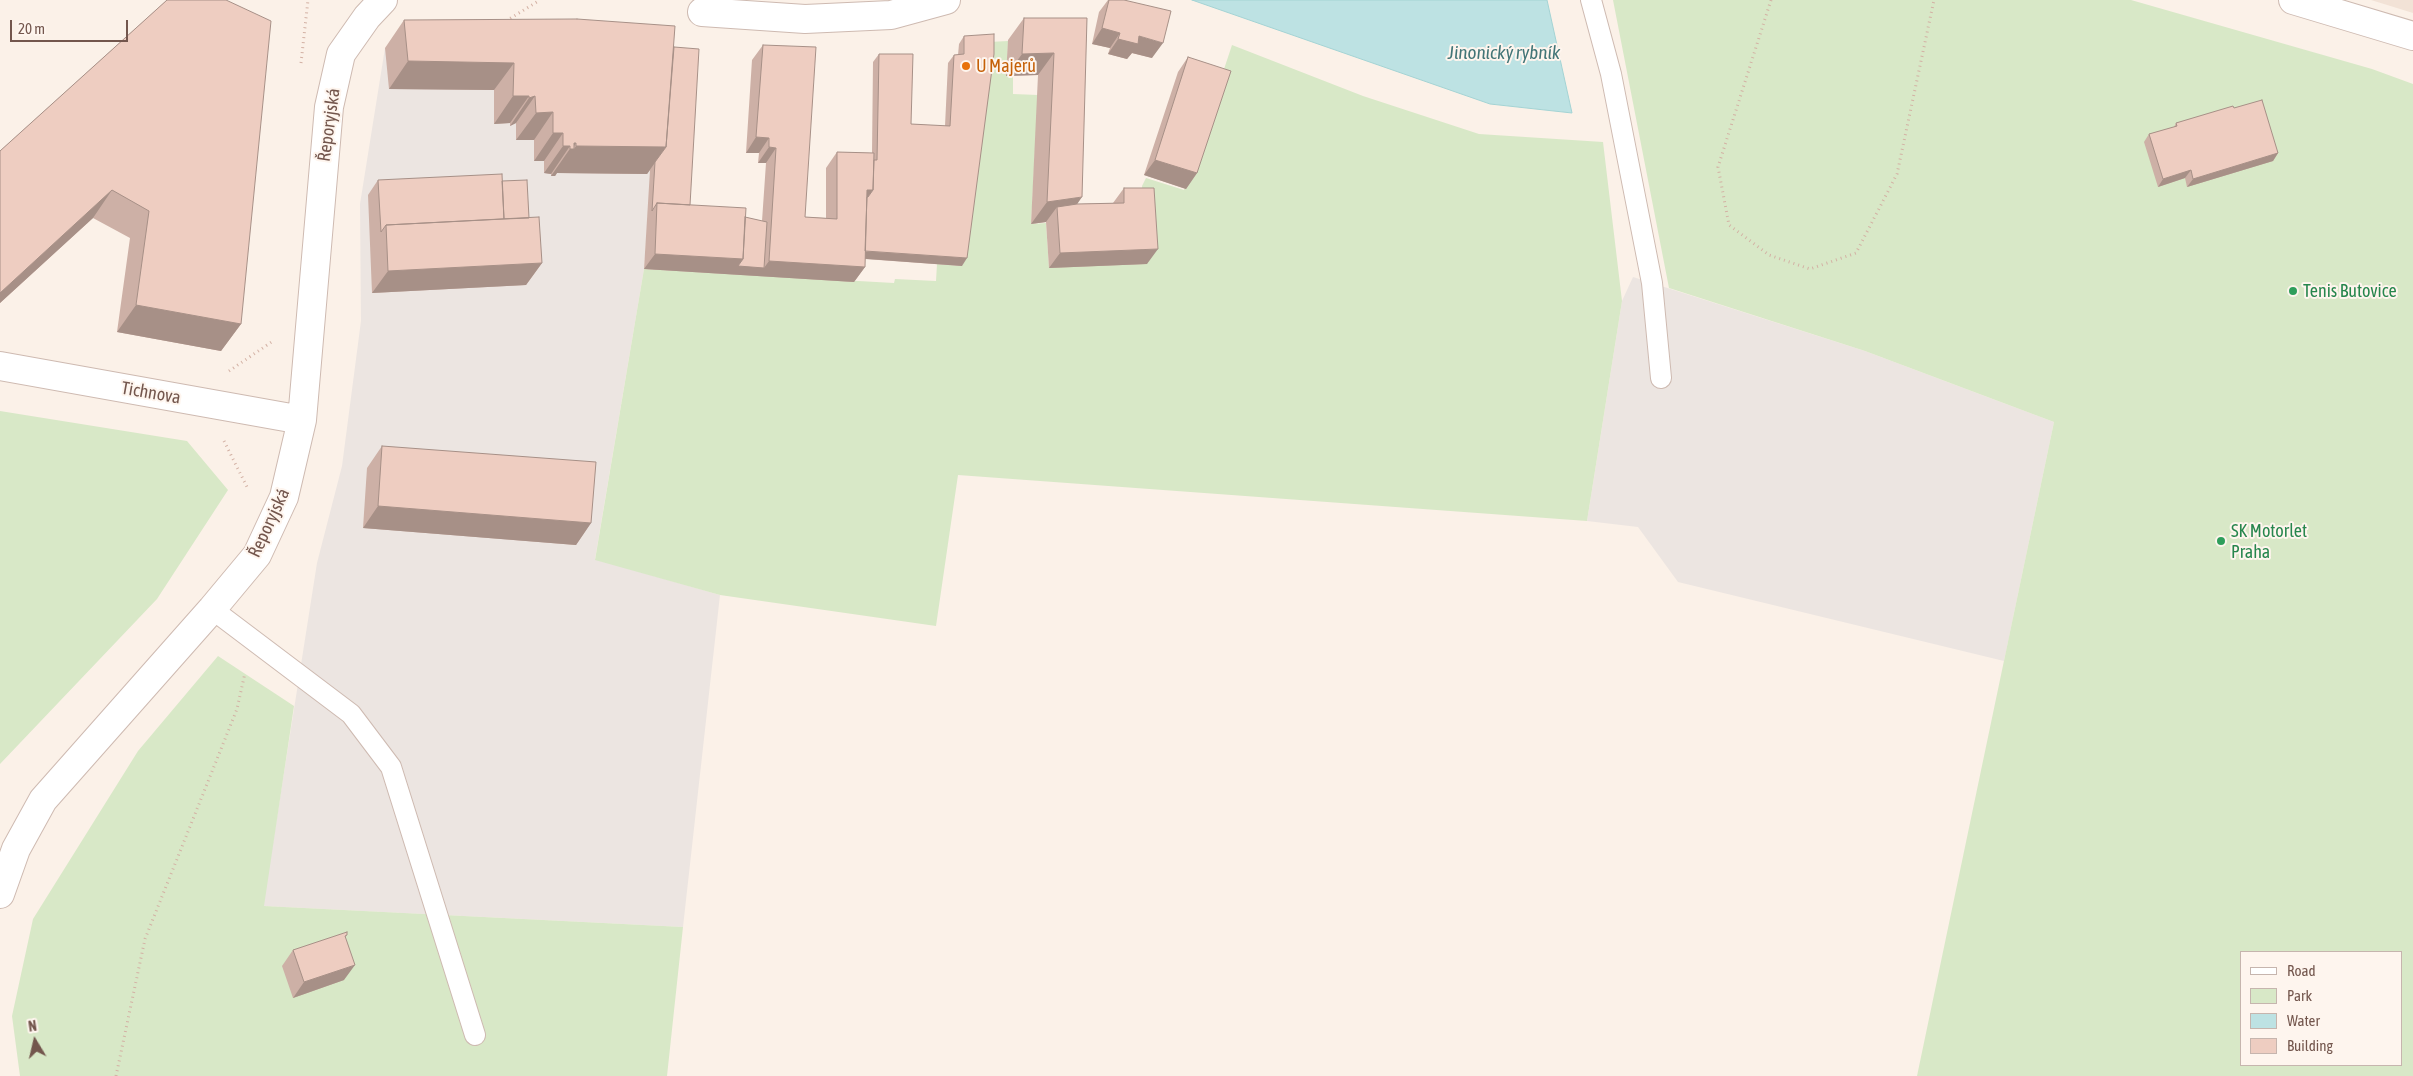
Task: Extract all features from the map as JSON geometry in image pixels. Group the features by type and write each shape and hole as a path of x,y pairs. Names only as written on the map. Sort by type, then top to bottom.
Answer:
{"street":[{"path":"696,6 805,18 891,16 946,0"},
{"path":"2293,0 2413,36"},
{"name":"Řeporyjská","path":"0,894 16,849 43,800 212,609 257,555 284,497 302,420 328,107 341,54 375,8"},
{"name":"Tichnova","path":"0,366 302,420"}],"lane":[{"path":"1591,0 1611,74 1652,283 1661,378"},
{"path":"212,609 351,714 391,767 476,1035"}],"path":[{"path":"301,68 308,0"},
{"path":"501,24 540,0"},
{"path":"1771,0 1718,167 1729,226 1769,256 1810,269 1856,253 1898,174 1934,0"},
{"path":"227,373 274,340"},
{"path":"116,1076 145,939 237,709 253,640"}],"shaded area":[{"path":"2371,0 2413,0 2413,13"},
{"path":"385,48 656,54 651,172 644,269 595,559 720,595 683,927 263,906 317,563 342,466 361,321 360,204"},
{"path":"1633,277 1865,351 2054,422 2004,661 1678,582 1638,527 1587,521 1622,301"}],"green space":[{"name":"SK Motorlet Praha","path":"1613,0 2131,0 2372,69 2413,84 2413,1076 1917,1076 2054,422 1865,351 1669,288"},
{"path":"1008,41 1007,76 1013,76 1013,94 1038,95 1031,224 1046,223 1049,267 1147,263 1142,186 1146,178 1184,190 1232,45 1363,96 1479,134 1603,142 1622,301 1587,521 958,475 936,626 720,595 595,560 644,269 894,283 895,279 936,281 937,264 962,266 989,42"},
{"path":"0,411 187,441 228,490 157,599 0,764"},
{"path":"218,656 294,706 264,906 683,927 667,1076 20,1076 12,1016 33,919 138,751"}],"water":[{"name":"Jinonický rybník","path":"1192,0 1547,0 1572,113 1490,104"}],"building":[{"path":"167,0 226,0 271,21 241,324 136,305 149,211 112,190 0,293 0,151"},
{"path":"1109,0 1124,0 1171,11 1163,43 1139,36 1138,44 1118,39 1120,33 1102,28"},
{"path":"1024,18 1087,18 1082,197 1047,202 1054,53 1022,54"},
{"path":"577,19 675,26 666,147 576,146 576,143 574,143 574,149 570,149 570,146 563,146 563,133 553,133 553,112 536,113 535,96 529,98 529,96 513,96 514,63 408,61 404,20"},
{"path":"994,34 994,54 967,258 865,251 867,197 873,190 874,160 877,160 879,54 913,54 911,124 950,126 954,55 964,54 964,36"},
{"path":"763,45 816,47 805,217 837,219 837,152 874,153 873,190 867,190 865,267 769,261 776,148 769,147 769,138 756,137"},
{"path":"674,47 699,49 690,205 657,203 652,211 655,162 666,147"},
{"path":"1188,57 1231,71 1197,173 1155,160"},
{"path":"2262,100 2278,153 2193,179 2191,170 2163,179 2149,134 2177,126 2176,123 2233,106 2234,108"},
{"path":"502,174 504,219 386,225 381,232 378,180"},
{"path":"527,180 529,218 504,219 502,181"},
{"path":"1124,188 1154,188 1158,249 1060,253 1057,207 1077,204 1124,203"},
{"path":"657,203 746,208 743,259 655,254"},
{"path":"539,217 542,263 388,271 386,225"},
{"path":"745,217 767,222 764,268 738,266 743,259"},
{"path":"382,446 596,462 591,523 378,506"},
{"path":"347,932 345,936 355,965 304,982 293,950"}],"place":[{"name":"U Majerů","path":"966,66"},
{"name":"Tenis Butovice","path":"2293,291"},
{"name":"SK Motorlet Praha","path":"2221,541"}]}
